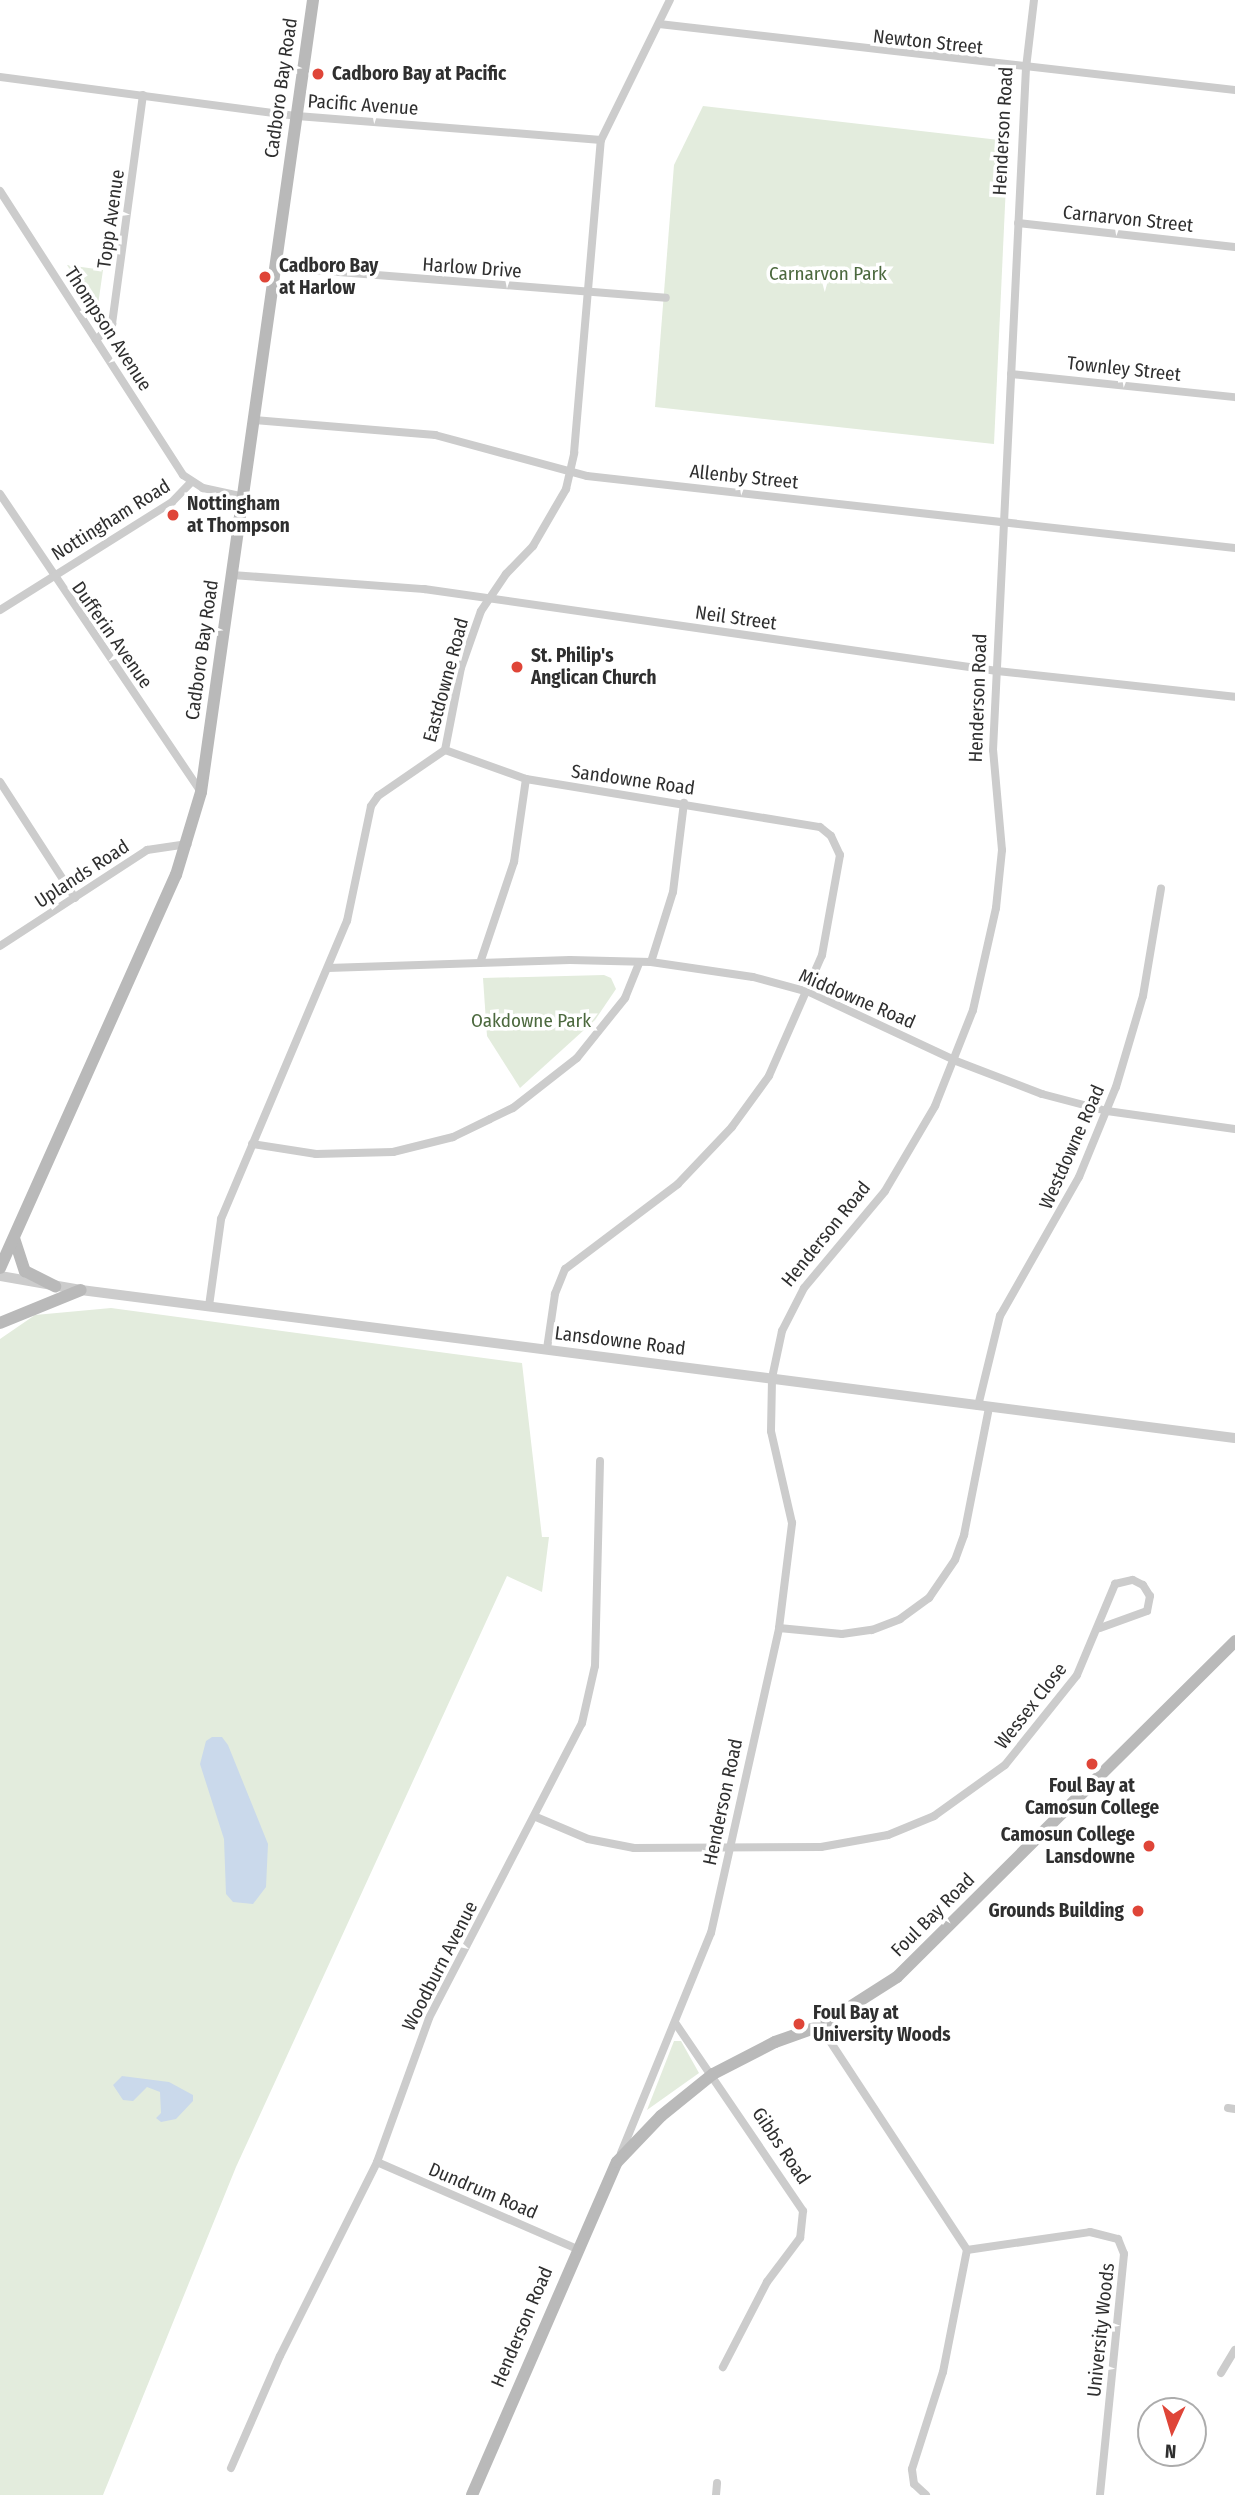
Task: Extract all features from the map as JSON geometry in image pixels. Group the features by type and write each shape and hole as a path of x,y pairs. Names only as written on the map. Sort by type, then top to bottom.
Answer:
{"main road":[{"name":"Cadboro Bay Road","path":"0,1268 188,844 201,792 313,0"},
{"path":"14,1238 25,1271 55,1286"},
{"path":"0,1323 81,1290"},
{"name":"Foul Bay Road","path":"617,2162 661,2116 713,2074 820,2026 897,1977 1235,1641"},
{"name":"Henderson Road","path":"471,2495 617,2162"}],"street":[{"name":"Eastdowne Road","path":"209,1306 221,1219 328,968 353,899 371,806 378,796 445,750 465,655 488,598 533,546 571,474 601,140 670,0"},
{"name":"Henderson Road","path":"617,2162 676,2024 711,1933 733,1847 779,1628 792,1523 771,1431 772,1378 782,1331 795,1302 902,1166 956,1061 986,962 1002,850 993,750 1026,68 1034,0"},
{"name":"Newton Street","path":"659,24 1235,90"},
{"name":"Pacific Avenue","path":"0,76 297,116 601,140"},
{"name":"Topp Avenue","path":"96,340 112,324 144,95"},
{"name":"Thompson Avenue","path":"0,191 191,482"},
{"name":"Carnarvon Street","path":"1018,223 1235,247"},
{"name":"Harlow Drive","path":"275,267 666,298"},
{"name":"Townley Street","path":"1011,373 1235,397"},
{"name":"Allenby Street","path":"254,420 435,435 571,474 1235,548"},
{"name":"Nottingham Road","path":"0,610 172,502 191,482 242,496"},
{"name":"Dufferin Avenue","path":"0,494 52,576 201,792"},
{"name":"Neil Street","path":"232,575 488,598 997,671 1235,697"},
{"name":"Sandowne Road","path":"445,750 526,779 820,827 837,845 840,869 822,955 809,992"},
{"path":"480,963 514,862 526,779"},
{"path":"0,782 75,898"},
{"path":"651,962 673,892 684,803"},
{"name":"Uplands Road","path":"0,946 146,850 188,844"},
{"name":"Westdowne Road","path":"779,1628 842,1634 872,1630 900,1619 929,1598 950,1569 964,1535 983,1406 1000,1316 1058,1219 1107,1111 1143,996 1161,888"},
{"name":"Middowne Road","path":"328,968 480,963 651,962 752,976 809,992 956,1061 1042,1094 1107,1111 1235,1129"},
{"path":"252,1144 316,1154 371,1154 430,1144 478,1125 513,1108 577,1058 625,998 639,963"},
{"path":"547,1349 555,1294 565,1269 678,1184 732,1127 769,1076 809,992"},
{"name":"Lansdowne Road","path":"0,1276 81,1290 1235,1438"},
{"name":"Woodburn Avenue","path":"231,2468 280,2356 377,2162 429,2018 572,1749 590,1698 597,1635 600,1461"},
{"name":"Wessex Close","path":"536,1817 611,1846 841,1845 888,1835 934,1816 972,1793 1027,1742 1077,1675 1100,1628 1115,1584 1133,1580 1143,1586 1150,1596 1147,1611 1100,1628"},
{"name":"Gibbs Road","path":"676,2024 798,2199 804,2225 800,2238 748,2315 723,2367"},
{"path":"820,2026 967,2250 943,2372 912,2469 914,2484 926,2495"},
{"name":"Dundrum Road","path":"377,2162 577,2249"},
{"name":"University Woods","path":"967,2250 1090,2232 1118,2239 1123,2271 1100,2495"},
{"path":"1221,2373 1235,2350"},
{"path":"716,2495 718,2483"}],"green space":[{"name":"Carnarvon Park","path":"703,106 1008,141 994,444 655,407 674,165"},
{"path":"67,265 103,270 97,312"},
{"name":"Oakdowne Park","path":"604,975 611,978 616,989 595,1020 520,1088 487,1036 483,978"},
{"path":"111,1308 522,1363 542,1537 549,1537 542,1592 507,1576 236,2167 103,2495 0,2495 0,1339 35,1315"},
{"path":"674,2041 681,2041 699,2073 647,2110"}],"water":[{"path":"212,1737 222,1737 228,1745 268,1844 266,1887 253,1904 233,1902 226,1894 224,1839 200,1764 206,1741"},
{"path":"122,2076 169,2082 193,2095 193,2101 176,2119 161,2122 156,2118 161,2113 160,2092 147,2087 133,2101 123,2100 113,2085"}],"place":[{"name":"Cadboro Bay at Pacific","path":"318,74"},
{"name":"Cadboro Bay at Harlow","path":"265,277"},
{"name":"Nottingham at Thompson","path":"173,515"},
{"name":"St. Philip's Anglican Church","path":"517,667"},
{"name":"Foul Bay at Camosun College","path":"1092,1764"},
{"name":"Camosun College Lansdowne","path":"1149,1846"},
{"name":"Grounds Building","path":"1138,1911"},
{"name":"Foul Bay at University Woods","path":"799,2024"}]}
